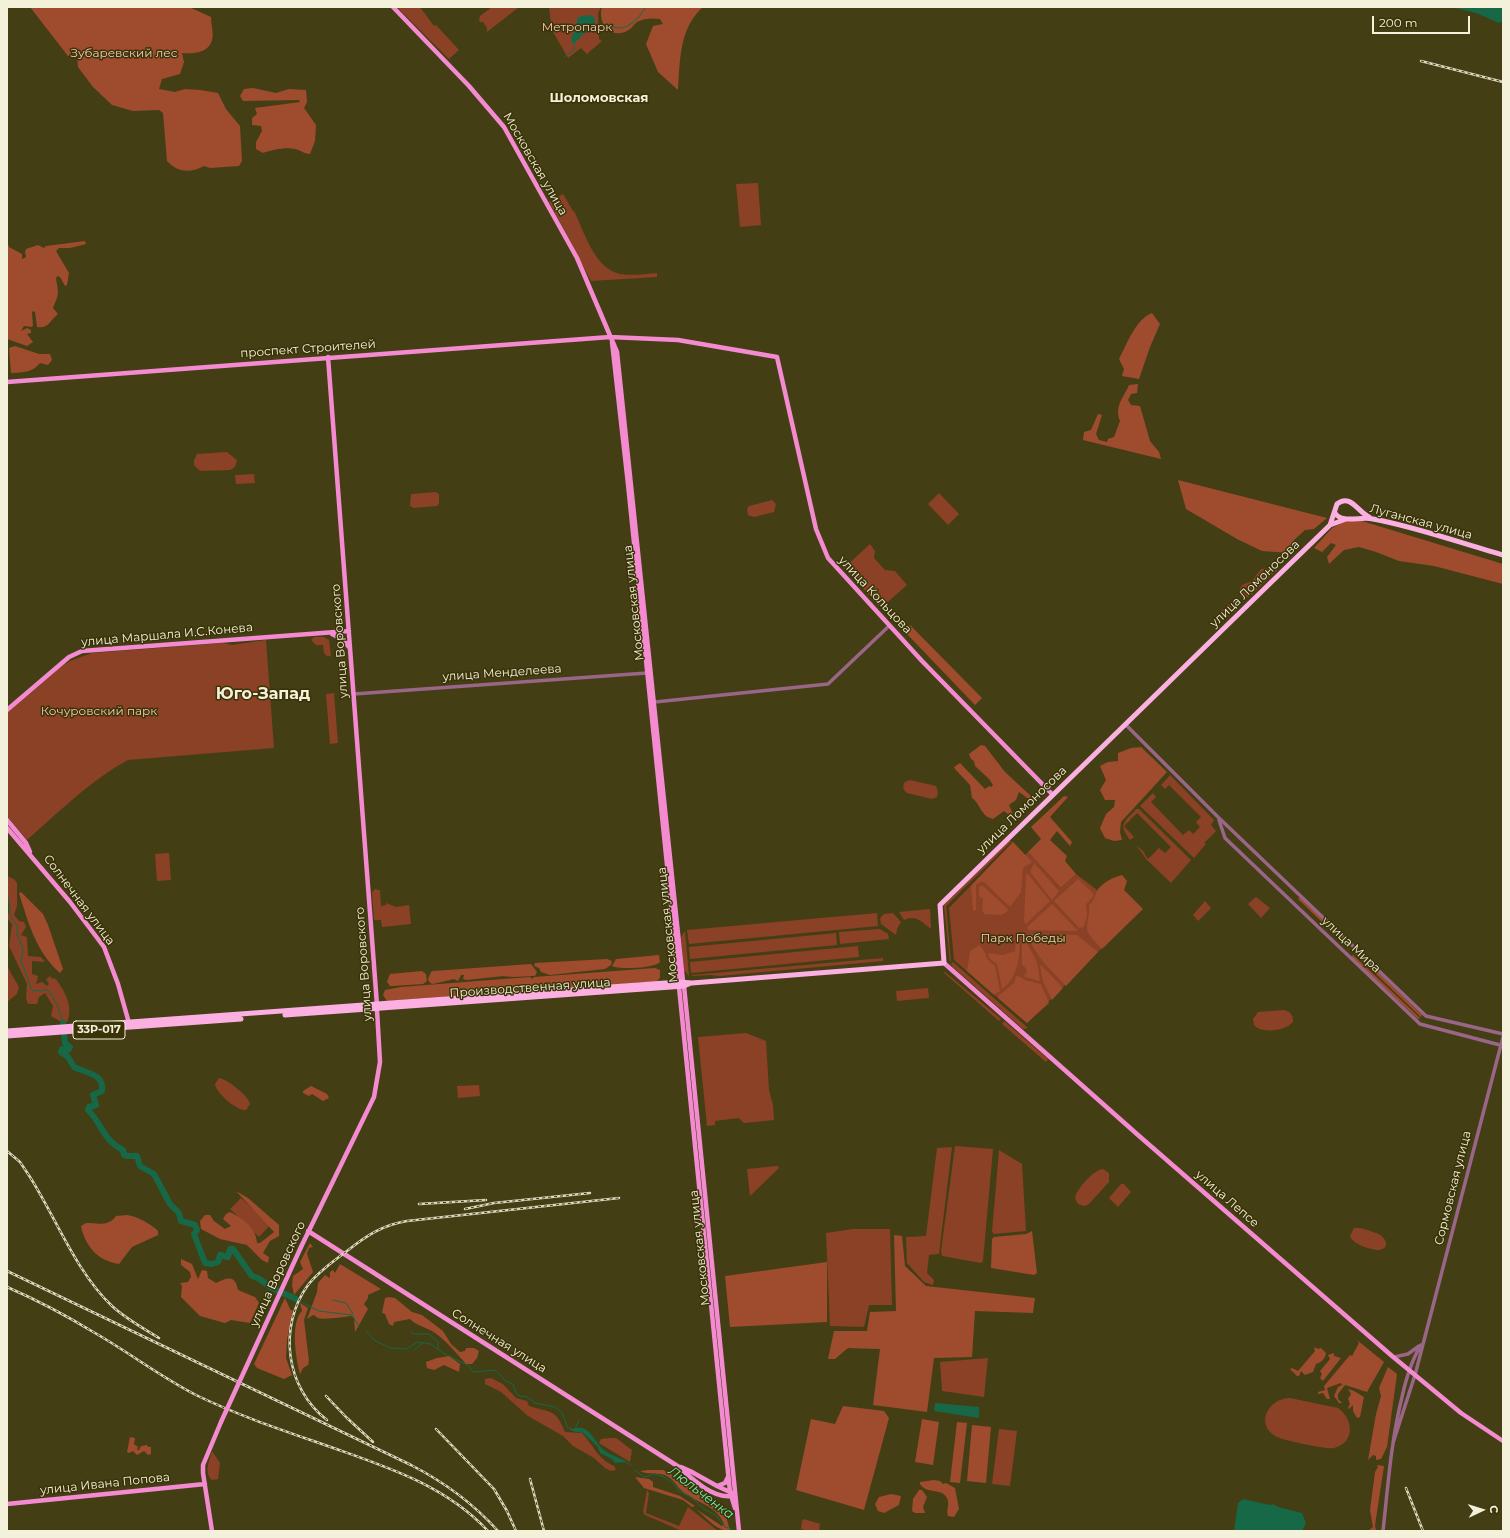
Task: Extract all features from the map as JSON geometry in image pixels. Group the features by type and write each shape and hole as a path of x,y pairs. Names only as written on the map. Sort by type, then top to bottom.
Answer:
{"highway":[{"path":"1330,526 1335,513 1335,507 1340,502 1348,500 1359,511 1371,518"},
{"path":"1335,513 1340,518 1347,519 1354,515 1354,505"},
{"name":"Луганская улица","path":"1347,519 1371,518 1503,555"},
{"name":"улица Ломоносова","path":"944,963 940,905 1052,794 1330,526 1347,519"},
{"path":"681,984 944,963"},
{"name":"Производственная улица","path":"130,1025 681,984"},
{"name":"33Р-017","path":"7,1031 68,1030 130,1025"},
{"name":"33Р-017","path":"7,1036 59,1030"}],"main road":[{"name":"Московская улица","path":"393,7 469,86 504,127 577,258 617,352 620,367 649,673 732,1495"},
{"name":"проспект Строителей","path":"7,382 610,336 678,340 777,357"},
{"name":"улица Воровского","path":"212,1531 203,1465 308,1231 374,1097 380,1062 328,357"},
{"name":"улица Кольцова","path":"777,357 808,493 823,549 836,569 889,626 1052,794"},
{"name":"улица Маршала И.С.Конева","path":"7,710 70,657 82,651 349,631"},
{"path":"328,633 336,635 344,640 351,654"},
{"name":"Солнечная улица","path":"7,820 26,843 31,854"},
{"name":"Солнечная улица","path":"7,828 31,854 104,947 118,984 130,1025"},
{"name":"улица Лепсе","path":"944,963 1129,1127 1394,1357 1473,1422 1503,1441"},
{"name":"Московская улица","path":"694,1110 728,1474 737,1514 739,1531"},
{"name":"Солнечная улица","path":"308,1231 679,1467 717,1495 732,1495"},
{"name":"Солнечная улица","path":"679,1467 690,1471 732,1495"},
{"path":"716,1486 725,1483 728,1474"},
{"name":"улица Ивана Попова","path":"7,1504 205,1484"}],"street":[{"path":"652,702 828,684 889,626"},
{"name":"улица Менделеева","path":"354,694 649,673"},
{"name":"улица Мира","path":"1125,724 1218,817 1426,1016 1503,1035"},
{"name":"улица Мира","path":"1218,817 1224,838 1420,1024 1500,1045"},
{"name":"Сормовская улица","path":"1393,1443 1416,1375 1422,1343 1503,1035"},
{"path":"1394,1357 1408,1354 1422,1343"},
{"name":"Сормовская улица","path":"1383,1531 1394,1432 1410,1370 1416,1353 1422,1343"}],"green space":[{"name":"Зубаревский лес","path":"30,7 189,7 211,17 213,35 208,48 200,52 182,53 184,62 180,74 162,79 159,89 175,92 185,89 218,93 226,109 240,126 242,161 239,166 210,168 204,166 194,170 185,171 171,165 167,161 163,113 159,110 133,111 112,105 93,87 78,67 77,57 68,56"},
{"path":"397,7 420,7 434,26 436,25 459,50 449,59"},
{"path":"492,7 519,7 487,32 487,28 483,22 480,22 479,20 480,16"},
{"name":"Метропарк","path":"549,7 601,7 598,13 599,39 602,41 587,54 581,48 568,58 552,30"},
{"path":"602,7 703,7 695,15 685,35 680,57 678,90 658,72 646,44 653,26 663,24 660,19 651,18 642,20 623,33 616,33 606,28 603,23 601,14"},
{"path":"253,88 276,93 289,89 306,90 307,102 304,108 316,125 315,141 310,154 291,148 263,153 256,149 256,142 262,131 261,126 252,125 252,118 257,114 255,108 300,102 299,100 243,101 240,96 244,89"},
{"path":"758,183 761,225 740,227 736,184"},
{"path":"563,194 574,211 591,248 603,265 624,275 657,273 657,277 591,281 549,202"},
{"path":"7,241 9,247 22,254 22,259 26,257 26,249 38,245 44,248 46,246 85,241 86,244 70,248 59,248 56,251 69,273 67,285 65,286 60,277 57,276 58,294 53,308 58,314 47,325 44,327 37,327 35,312 33,311 32,327 24,326 21,331 27,328 31,330 31,333 27,334 33,342 27,346 7,339"},
{"path":"1152,313 1160,324 1139,379 1122,376 1124,369 1119,359 1128,340 1141,321"},
{"path":"15,346 39,354 50,354 52,360 48,365 40,363 34,369 11,373 9,348"},
{"path":"1138,384 1137,393 1131,394 1128,400 1131,405 1140,406 1150,441 1159,452 1161,459 1083,440 1084,432 1091,430 1098,414 1102,415 1096,434 1099,440 1107,442 1108,439 1114,437 1120,421 1118,411 1120,402 1129,385"},
{"path":"227,452 237,460 235,467 230,470 200,471 194,465 194,460 197,454"},
{"path":"254,474 255,483 236,484 235,475"},
{"path":"1178,480 1327,518 1314,529 1305,530 1294,540 1290,553 1262,551 1237,539 1186,509"},
{"path":"436,492 439,494 439,503 437,506 414,508 410,506 411,494"},
{"path":"939,493 959,514 948,525 928,504"},
{"path":"772,500 776,504 774,512 754,517 748,515 747,509 749,506"},
{"path":"1352,518 1503,564 1503,584 1434,566 1399,561 1359,547 1344,550 1329,564 1327,557 1336,545 1331,543 1322,552 1314,548 1332,528"},
{"path":"870,544 875,551 874,558 885,570 895,571 907,585 881,608 844,568"},
{"path":"1275,568 1277,570 1249,597 1241,597 1239,590 1242,585 1252,581 1261,569"},
{"path":"1229,604 1236,604 1238,609 1223,620 1219,616 1219,613"},
{"path":"910,625 982,698 975,705 906,633 905,630"},
{"path":"314,637 324,637 329,640 331,656 327,656 324,653 323,645 316,645 311,640"},
{"name":"Кочуровский парк","path":"266,640 274,748 128,760 114,768 88,787 27,840 7,816 7,713 62,666 70,661 92,653 224,643 232,645"},
{"path":"334,693 338,743 330,744 326,694"},
{"path":"981,745 985,746 1005,772 1032,797 1030,800 1019,792 1016,800 1009,805 1013,814 1012,817 1004,811 993,819 983,813 972,798 970,785 954,767 960,763 985,789 989,786 991,787 993,785 989,779 975,766 974,761 971,759 969,754"},
{"path":"1141,747 1167,772 1121,822 1120,832 1122,840 1114,841 1105,838 1100,828 1106,814 1114,807 1115,800 1105,800 1100,790 1106,780 1100,766 1108,762 1118,761 1118,753 1131,748"},
{"path":"1170,775 1214,820 1211,825 1216,831 1204,843 1206,844 1194,858 1140,806 1153,793 1156,797 1151,802 1183,835 1189,830 1193,834 1200,827 1196,822 1201,817 1169,785 1165,789 1161,785"},
{"path":"910,780 936,786 938,792 937,797 932,799 907,793 903,785 905,782"},
{"path":"1064,796 1068,797 1050,817 1072,842 1070,846 1057,831 1050,840 1067,856 1065,861 1076,874 1061,888 1028,852 1041,839 1031,827"},
{"path":"1136,809 1139,809 1191,860 1171,883 1147,860 1136,845 1143,851 1148,859 1159,848 1165,853 1171,847 1137,813 1124,826 1134,837 1130,840 1124,830 1123,826 1124,823"},
{"path":"1007,841 1012,841 946,906 950,962 944,905"},
{"name":"Парк Победы","path":"1013,842 1025,855 1028,852 1061,888 1076,874 1097,890 1127,923 1027,1023 954,960 949,908"},
{"path":"1013,842 1032,862 1023,868 1021,892 1010,907 984,882 980,882 976,885 976,910 973,910 971,886"},
{"path":"169,853 171,880 157,881 155,854"},
{"path":"1034,863 1059,891 1052,900 1030,872"},
{"path":"1026,874 1028,874 1050,901 1026,924 1024,922"},
{"path":"1122,875 1127,881 1124,890 1143,909 1102,949 1087,931 1089,905 1101,885"},
{"path":"7,876 14,879 17,883 17,906 14,915 19,921 24,922 26,927 21,935 27,937 28,956 41,957 45,962 32,961 32,974 38,976 36,984 42,982 47,986 49,984 46,979 51,976 51,978 56,979 68,1000 70,1011 67,1022 63,1023 51,1016 53,1006 45,993 39,997 37,1004 28,1004 26,999 27,984 9,946 12,924 7,918 9,911"},
{"path":"1078,879 1093,893 1093,897 1086,904 1087,915 1084,927 1079,928 1054,901"},
{"path":"979,886 983,886 1008,909 1007,912 1001,915 984,914 982,910 983,899 979,896"},
{"path":"375,889 381,891 381,906 386,905 386,903 396,907 409,905 411,924 382,927 381,920 374,920 372,892"},
{"path":"21,892 43,914 63,969 60,973 45,956 34,936 19,893"},
{"path":"1256,897 1270,908 1261,918 1248,904"},
{"path":"1300,897 1349,944 1347,946 1298,899"},
{"path":"1205,901 1211,908 1198,921 1193,915"},
{"path":"1052,904 1078,931 1028,930 1027,927"},
{"path":"930,909 931,929 922,921 915,918 908,918 904,920 899,912"},
{"path":"877,913 878,926 689,944 687,930"},
{"path":"893,913 901,922 897,929 896,935 881,924 880,918 884,914"},
{"path":"880,929 888,934 889,939 840,944 839,932"},
{"path":"685,931 689,976 684,970 681,937"},
{"path":"836,933 837,945 690,959 689,947"},
{"path":"1027,934 1077,935 1098,952 1066,986 1039,956"},
{"path":"1024,937 1037,962 1040,981 1025,977 1024,975 1027,973 1026,968 1022,965 1022,938"},
{"path":"1016,938 1020,938 1017,966 1012,979 1002,989 997,964 990,959 988,953 1003,955 1015,951"},
{"path":"980,945 988,960 995,966 1000,991 994,995 967,971 970,951"},
{"path":"858,946 859,957 691,973 690,962"},
{"path":"1356,951 1422,1015 1421,1017 1354,953"},
{"path":"659,955 660,962 652,966 629,968 612,966 616,959"},
{"path":"1353,955 1420,1018 1418,1019 1351,957"},
{"path":"883,958 883,961 720,976 692,976 692,975"},
{"path":"607,959 612,961 611,965 605,969 550,975 541,972 539,968 534,966 535,963"},
{"path":"953,962 1028,1028 1023,1029 953,967 951,964"},
{"path":"531,964 537,972 535,976 504,976 466,980 463,979 464,975 461,975 458,981 454,979 433,984 430,983 428,979 433,971"},
{"path":"1040,965 1063,988 1052,1000 1043,982"},
{"path":"7,966 19,987 17,994 7,1002"},
{"path":"655,968 660,970 660,978 655,983 642,982 605,986 603,984 601,987 599,985 387,1001 383,995 385,990 401,987 530,977 532,979 534,977"},
{"path":"422,971 426,974 427,981 423,984 390,986 387,982 390,974"},
{"path":"943,972 945,972 1001,1019 999,1021"},
{"path":"1016,976 1021,977 1024,980 1041,984 1049,1003 1027,1023 998,998 998,996 1014,983"},
{"path":"928,988 929,998 897,1001 896,991"},
{"path":"1284,1010 1290,1013 1293,1020 1290,1025 1285,1028 1262,1030 1254,1025 1253,1019 1258,1012"},
{"path":"1004,1021 1048,1059 1046,1062 1002,1024"},
{"path":"746,1033 766,1041 769,1090 773,1105 774,1120 744,1123 739,1118 715,1121 715,1125 707,1126 698,1037"},
{"path":"219,1078 232,1085 246,1097 250,1104 246,1110 242,1110 233,1105 219,1092 215,1084"},
{"path":"479,1085 480,1096 458,1098 457,1086"},
{"path":"311,1086 327,1094 329,1098 323,1101 312,1094 309,1096 303,1093 303,1091"},
{"path":"955,1146 993,1149 983,1261 981,1263 942,1256 941,1251"},
{"path":"952,1147 939,1254 929,1255 927,1273 934,1280 933,1285 924,1282 907,1263 906,1237 926,1236 937,1148"},
{"path":"999,1150 1022,1164 1026,1231 994,1234 992,1232"},
{"path":"779,1167 778,1169 750,1196 747,1169"},
{"path":"1103,1169 1109,1173 1109,1182 1088,1205 1084,1206 1078,1204 1075,1198 1082,1185 1095,1172"},
{"path":"1121,1184 1124,1184 1131,1192 1118,1207 1109,1198"},
{"path":"236,1191 248,1198 279,1225 279,1236 270,1241 263,1253 269,1257 268,1263 262,1260 247,1245 220,1239 201,1229 200,1221 205,1215 210,1215 214,1221 225,1229 231,1226 223,1219 226,1214 230,1212 248,1224 254,1232 257,1243 260,1243 274,1232"},
{"path":"241,1198 270,1225 259,1237 230,1209"},
{"path":"127,1215 148,1223 158,1231 158,1235 132,1247 119,1264 105,1260 89,1246 81,1226 86,1223 106,1223 110,1222 116,1216"},
{"path":"1354,1228 1379,1234 1386,1241 1386,1246 1380,1250 1376,1250 1358,1244 1351,1239 1350,1236"},
{"path":"853,1229 890,1229 892,1305 869,1305 864,1327 830,1326 826,1233"},
{"path":"1032,1231 1037,1273 1034,1275 991,1268 992,1239 994,1237 1026,1234"},
{"path":"894,1235 902,1236 905,1266 926,1286 1035,1298 1033,1313 975,1311 972,1357 934,1358 927,1412 873,1405 880,1349 848,1348 835,1359 828,1359 834,1331 867,1331 870,1312 896,1311"},
{"path":"310,1243 313,1247 309,1248 307,1254 313,1272 294,1295 292,1285 293,1276 303,1269 300,1262"},
{"path":"181,1259 192,1264 198,1279 202,1270 207,1271 208,1278 216,1283 227,1279 233,1279 238,1290 255,1297 259,1303 250,1323 231,1320 225,1323 200,1316 181,1297 182,1286 180,1283 188,1282 191,1277 190,1272 181,1265"},
{"path":"827,1262 827,1322 730,1327 725,1276"},
{"path":"340,1264 381,1289 368,1295 368,1298 364,1304 368,1309 355,1332 354,1318 351,1316 325,1319 318,1318 313,1315 307,1319 317,1292 318,1283 325,1275 330,1278 330,1272 333,1270 335,1273"},
{"path":"285,1298 290,1309 293,1311 287,1339 286,1358 292,1375 284,1379 257,1368 254,1364"},
{"path":"385,1298 395,1298 412,1312 422,1315 443,1331 451,1344 460,1352 465,1351 466,1348 474,1348 479,1351 477,1358 472,1364 466,1364 439,1336 416,1324 410,1319 394,1322 393,1326 389,1324 385,1314 382,1313"},
{"path":"300,1303 308,1308 304,1320 309,1361 308,1365 303,1368 300,1374 297,1360 295,1332 298,1316 302,1311"},
{"path":"1357,1340 1384,1362 1367,1392 1345,1385 1338,1394 1338,1399 1342,1403 1339,1403 1334,1396 1338,1387 1342,1385 1341,1383 1327,1388 1330,1399 1327,1399 1323,1393 1318,1394 1318,1392 1325,1390 1324,1386 1350,1355 1352,1356 1359,1343"},
{"path":"1314,1347 1318,1349 1321,1348 1326,1353 1324,1359 1316,1364 1313,1372 1305,1375 1301,1371 1299,1376 1297,1376 1290,1369 1292,1368 1298,1371 1315,1351"},
{"path":"1334,1353 1334,1356 1341,1358 1323,1381 1320,1378 1322,1374 1320,1371 1330,1359 1328,1355"},
{"path":"449,1356 460,1364 459,1372 444,1365 434,1370 427,1368 426,1362"},
{"path":"988,1358 984,1397 942,1391 940,1362"},
{"path":"1388,1367 1397,1374 1387,1447 1381,1459 1376,1460 1376,1456 1373,1455 1368,1460 1376,1414 1381,1396 1379,1388"},
{"path":"491,1378 503,1384 516,1398 527,1401 529,1406 555,1415 565,1432 582,1433 600,1456 614,1466 616,1470 611,1471 605,1468 594,1458 573,1446 563,1436 528,1416 501,1392 485,1384 485,1379"},
{"path":"1348,1389 1364,1397 1360,1417 1357,1418 1353,1411 1353,1405 1349,1409 1348,1408 1350,1404 1348,1399 1351,1394"},
{"path":"1290,1398 1338,1408 1347,1418 1349,1424 1349,1436 1346,1441 1334,1448 1324,1448 1277,1437 1270,1432 1266,1426 1265,1419 1270,1407 1275,1402"},
{"path":"843,1406 884,1411 889,1418 864,1510 796,1490 811,1419 835,1424"},
{"path":"922,1419 939,1422 933,1465 915,1462"},
{"path":"957,1422 967,1423 960,1483 950,1482"},
{"path":"972,1425 991,1427 986,1483 967,1481"},
{"path":"999,1429 1017,1431 1010,1486 992,1484"},
{"path":"130,1437 135,1438 134,1444 138,1447 137,1450 139,1450 141,1446 147,1445 148,1447 151,1447 151,1454 148,1455 144,1451 137,1455 133,1451 129,1453 127,1452"},
{"path":"616,1438 632,1450 630,1462 599,1443 601,1439"},
{"path":"212,1451 220,1463 218,1479 212,1480 208,1474 208,1470"},
{"path":"1377,1465 1384,1466 1375,1525 1376,1531 1368,1531 1373,1527 1370,1510 1375,1472 1378,1467"},
{"path":"663,1470 712,1499 726,1516 730,1531 720,1529 707,1519 696,1509 722,1526 724,1524 721,1518 711,1508 688,1496 665,1475 640,1471"},
{"path":"635,1477 649,1479 653,1482 653,1487 680,1496 695,1506 692,1507 683,1500 644,1488"},
{"path":"934,1480 940,1481 943,1484 946,1483 955,1488 959,1509 954,1517 948,1516 948,1500 944,1495 926,1489 920,1484 920,1482"},
{"path":"647,1490 649,1493 646,1513 679,1526 688,1507 718,1531 682,1531 645,1515 643,1512"},
{"path":"919,1490 922,1490 927,1497 923,1507 925,1513 915,1513 912,1511 913,1499"},
{"path":"891,1494 901,1496 899,1505 884,1513 878,1511 875,1504 879,1497"},
{"path":"804,1519 820,1524 819,1531 801,1529 802,1521"}],"shaded area":[{"path":"1451,7 1503,7 1503,21 1499,23 1476,13"},
{"path":"592,15 595,19 595,29 583,34 573,45 571,38 577,27 577,18"},
{"path":"935,1403 979,1407 979,1418 934,1411"},
{"path":"568,1427 573,1429 584,1428 592,1435 601,1448 627,1462 615,1463 612,1459 600,1453 598,1447 583,1433 572,1431"},
{"path":"1243,1499 1270,1505 1273,1504 1278,1507 1302,1513 1306,1523 1302,1531 1234,1531 1238,1503"}],"waterway":[{"path":"599,24 618,28 626,27 637,19 645,8"},
{"path":"564,57 575,49 574,45"},
{"path":"7,895 10,906 10,916 17,926 17,935 23,948 21,961 31,988 33,991 48,990 57,1004 63,1023"},
{"name":"Люльченка","path":"63,1023 65,1043 70,1047 68,1050 62,1049 61,1052 68,1057 74,1067 94,1075 101,1081 102,1091 93,1095 96,1105 89,1107 88,1110 111,1141 123,1150 124,1155 137,1156 140,1166 154,1174 170,1204 179,1213 181,1221 195,1225 197,1230 194,1234 205,1263 212,1264 218,1262 220,1255 228,1257 230,1249 233,1249 252,1276 258,1278 272,1288 296,1299"},
{"path":"333,1300 346,1303 353,1314"},
{"name":"Люльченка","path":"301,1302 319,1311 352,1315 359,1327"},
{"name":"Люльченка","path":"366,1331 374,1340 390,1348 406,1349 418,1342 431,1344 443,1353 469,1366 473,1372 495,1370 506,1381 513,1384 516,1393 521,1397 526,1396 535,1403 555,1407 562,1413 568,1428"},
{"path":"411,1332 413,1334 429,1334 438,1342 438,1348"},
{"path":"414,1350 423,1343"},
{"path":"575,1429 579,1420"},
{"name":"Люльченка","path":"626,1462 631,1465"},
{"name":"Люльченка","path":"635,1470 644,1477 655,1474 664,1477 673,1483 680,1492 690,1496 704,1509 716,1515 725,1527 732,1529"}],"railway":[{"path":"1421,61 1503,82"},
{"path":"7,1151 20,1162 30,1177 77,1261 99,1292 123,1315 159,1338"},
{"path":"465,1209 494,1203 590,1193"},
{"path":"327,1420 313,1407 302,1391 290,1356 290,1337 292,1319 298,1301 312,1280 332,1262 368,1236 382,1228 398,1223 619,1198"},
{"path":"419,1204 486,1200"},
{"path":"7,1271 411,1465 458,1494 498,1531"},
{"path":"7,1287 74,1320 198,1396 250,1418 379,1465 438,1491 472,1516 488,1531"},
{"path":"326,1396 373,1442"},
{"path":"436,1429 494,1489 507,1511 516,1531"},
{"path":"530,1479 544,1531"},
{"path":"1406,1488 1423,1531"}],"district":[{"name":"Шоломовская","path":"599,98"},
{"name":"Юго-Запад","path":"263,694"}]}
